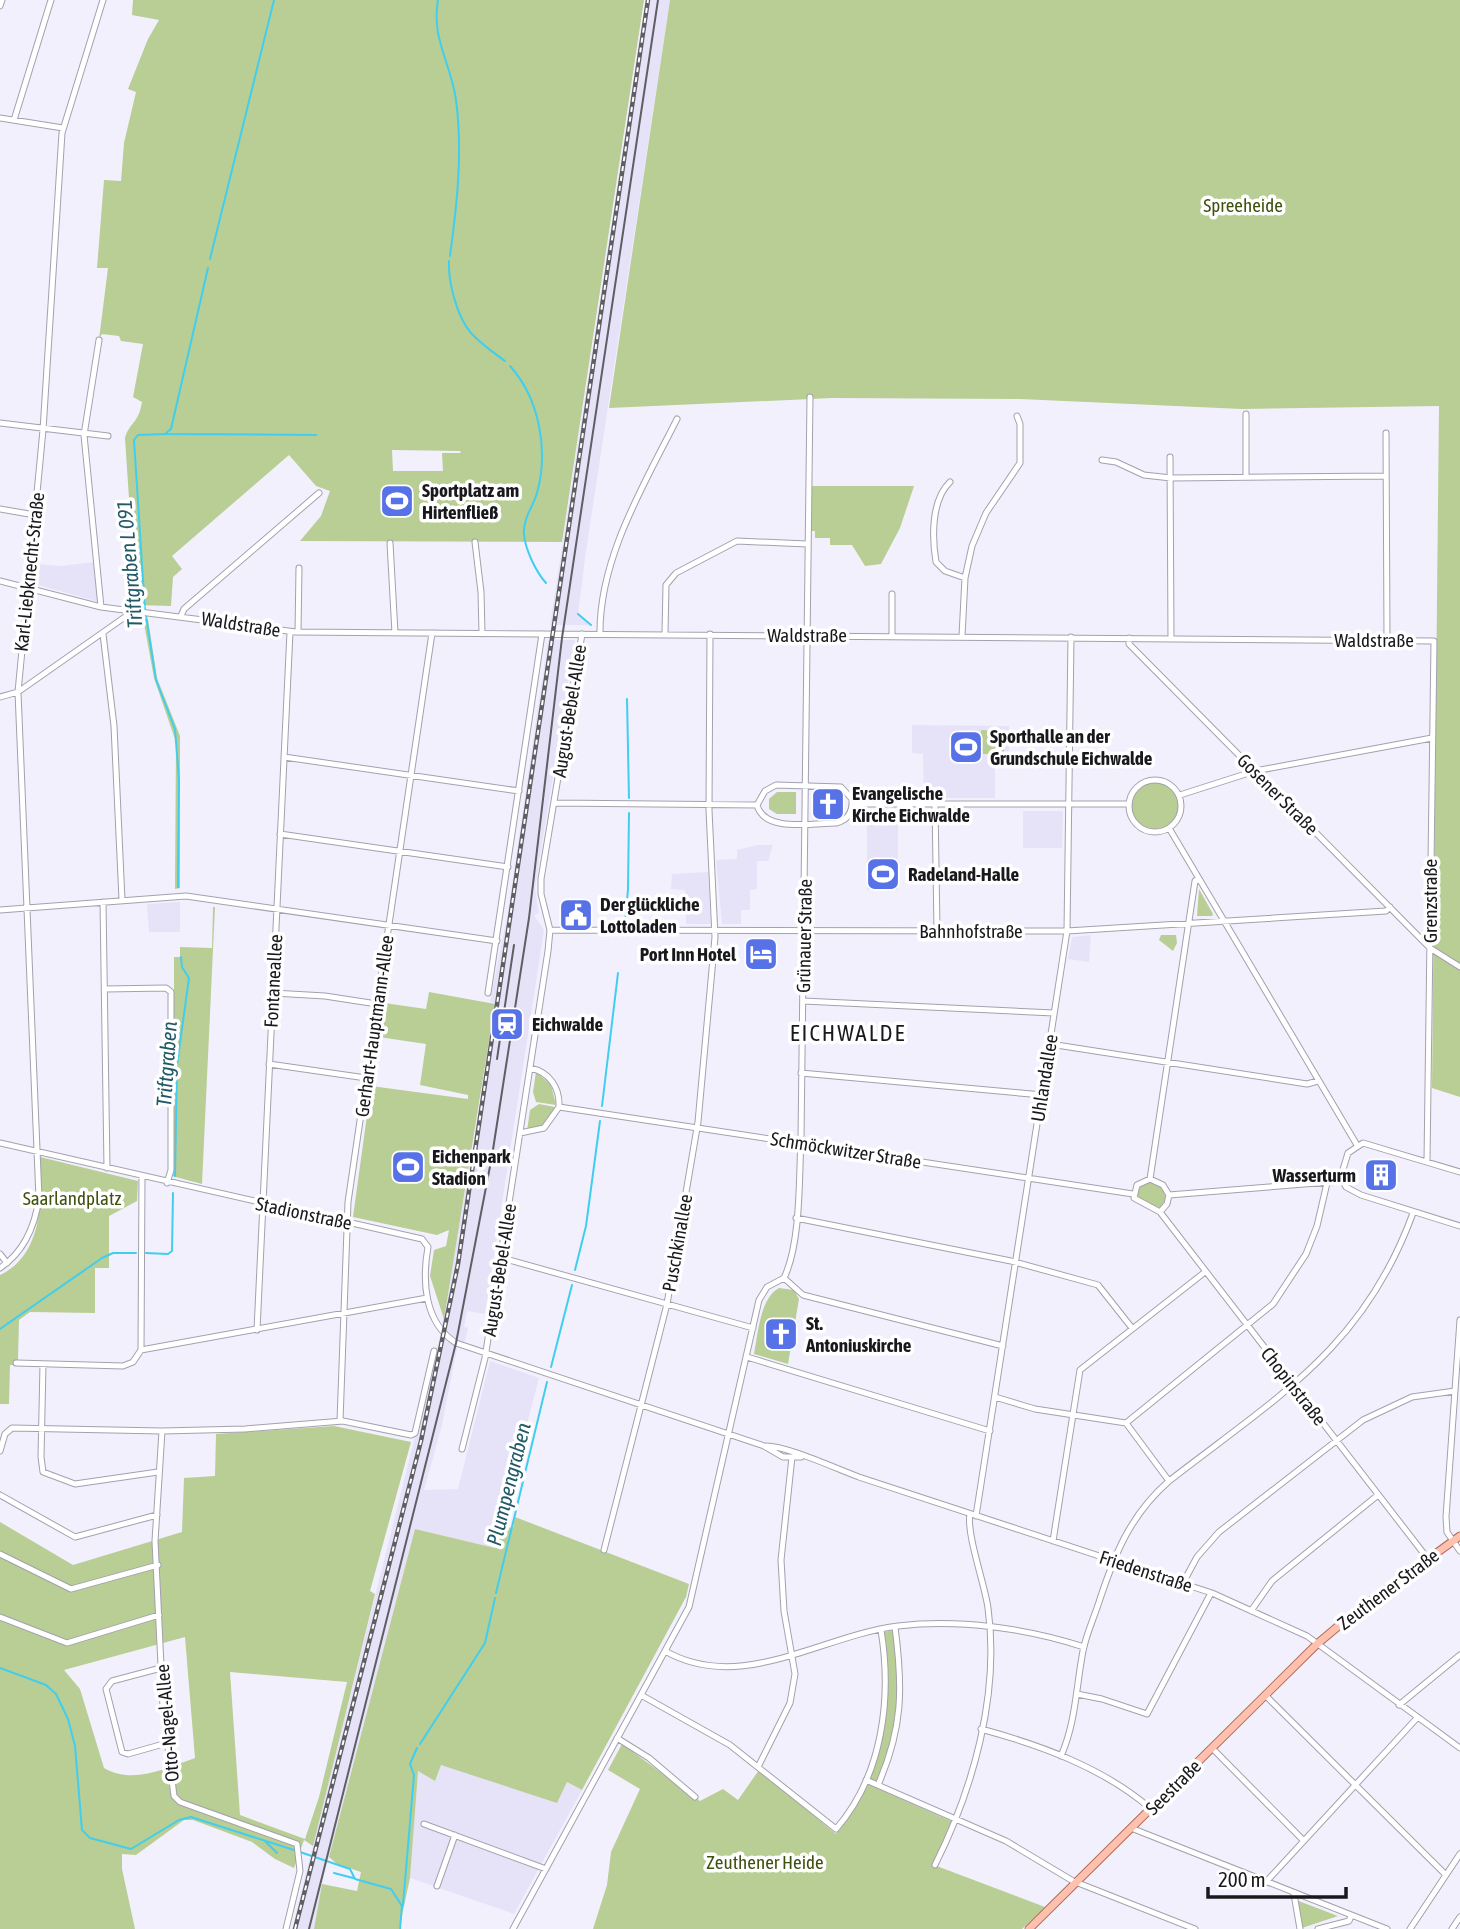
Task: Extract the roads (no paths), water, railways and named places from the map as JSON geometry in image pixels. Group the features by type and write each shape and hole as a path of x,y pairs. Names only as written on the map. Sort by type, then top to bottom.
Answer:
{"main road":[{"name":"Zeuthener Straße","path":"1317,1644 1460,1536"},
{"name":"Seestraße","path":"1029,1929 1317,1644"}],"street":[{"path":"0,6 2,0"},
{"path":"14,120 51,0"},
{"name":"Karl-Liebknecht-Straße","path":"0,1268 25,1242 36,1213 37,1151 18,692 43,430 63,128 103,0"},
{"path":"0,118 63,128"},
{"path":"99,340 84,435 101,607"},
{"name":"Grünauer Straße","path":"784,1278 789,1265 796,1218 801,1143 810,397"},
{"path":"1246,414 1246,477"},
{"path":"962,636 965,578 978,529 1020,463 1020,424 1017,416"},
{"path":"600,634 607,585 622,529 677,419"},
{"path":"0,423 108,436"},
{"path":"1386,433 1387,640"},
{"path":"1170,457 1171,639"},
{"path":"1102,460 1116,462 1144,475 1171,478 1386,476"},
{"path":"950,482 945,487 936,511 935,554 940,567 965,578"},
{"path":"181,616 184,609 319,493"},
{"path":"0,509 35,516"},
{"path":"665,633 666,585 676,573 737,541 807,544"},
{"path":"475,542 481,592 482,634"},
{"path":"390,543 395,633"},
{"path":"298,632 299,568"},
{"name":"Waldstraße","path":"0,581 101,607 290,632 1434,640"},
{"path":"892,594 892,635"},
{"path":"0,697 18,692 132,612"},
{"name":"Fontaneallee","path":"257,1330 290,632"},
{"name":"Gerhart-Hauptmann-Allee","path":"340,1421 347,1223 432,633"},
{"path":"103,634 114,726 122,900"},
{"path":"488,993 542,634"},
{"name":"August-Bebel-Allee","path":"462,1449 486,1353 530,1069 550,930 541,886 582,634"},
{"name":"Puschkinallee","path":"604,1550 667,1304 698,1127 715,930 709,804 709,634"},
{"name":"Uhlandallee","path":"935,1865 969,1784 988,1684 989,1628 971,1531 976,1516 990,1431 1067,931 1071,637"},
{"name":"Gosener Straße","path":"1129,638 1129,644 1430,948 1460,967"},
{"name":"Grenzstraße","path":"1427,1161 1434,640"},
{"path":"1180,795 1255,771 1432,738"},
{"path":"284,757 519,791"},
{"path":"1149,780 1167,782 1180,795 1180,816 1169,828 1157,832 1141,828 1131,816 1129,804 1136,788 1149,780"},
{"path":"805,785 841,787 849,793 852,804 849,815 842,822 805,823 772,823 762,816 757,804 769,788 805,785"},
{"path":"554,803 757,804"},
{"path":"852,804 1129,804"},
{"path":"935,804 937,931"},
{"path":"1169,828 1357,1145"},
{"path":"280,834 508,867"},
{"path":"1150,1179 1195,881 1199,879"},
{"path":"0,910 181,896 497,941"},
{"path":"103,902 107,1168"},
{"name":"Bahnhofstraße","path":"550,930 1067,931 1385,911 1390,907"},
{"path":"105,989 166,988 171,992 171,1170 167,1183"},
{"path":"273,993 325,996 377,1004"},
{"path":"803,1001 1054,1013"},
{"path":"1050,1044 1307,1084 1318,1081"},
{"path":"269,1064 370,1078"},
{"path":"520,1133 528,1134 544,1128 559,1107 557,1091 551,1080 530,1069"},
{"path":"802,1073 1042,1096"},
{"name":"Schmöckwitzer Straße","path":"559,1107 1133,1194"},
{"name":"Stadionstraße","path":"0,1143 175,1185 422,1239 428,1247 424,1284 426,1298"},
{"path":"1460,1172 1371,1144 1357,1145 1343,1164 1342,1181 1349,1190 1362,1195 1460,1226"},
{"path":"16,1363 125,1365 133,1362 141,1350 142,1177"},
{"path":"1150,1179 1163,1185 1169,1195 1167,1204 1160,1212 1137,1202 1133,1194 1140,1183 1150,1179"},
{"path":"1169,1195 1342,1181"},
{"path":"1126,1423 1248,1326 1281,1293 1307,1254 1317,1226 1326,1183"},
{"name":"Chopinstraße","path":"1160,1212 1428,1559"},
{"path":"1061,1756 1073,1721 1084,1647 1112,1560 1135,1516 1169,1481 1328,1354 1364,1312 1392,1265 1413,1213"},
{"path":"796,1218 1016,1263 1098,1285 1132,1328"},
{"path":"0,1254 7,1263"},
{"path":"502,1258 753,1328"},
{"path":"1053,1541 1081,1368 1205,1272"},
{"path":"513,1929 689,1607 753,1328 764,1291 784,1278 803,1295 1003,1346"},
{"path":"141,1350 426,1298"},
{"name":"Friedenstraße","path":"426,1298 438,1322 456,1343 764,1446 778,1455 801,1457"},
{"path":"1460,1320 1458,1379 1446,1517 1452,1542 1460,1551"},
{"path":"0,1451 4,1436 10,1429 245,1429 340,1421 412,1434 434,1351"},
{"path":"747,1357 990,1431"},
{"path":"43,1364 42,1469 72,1483 158,1472"},
{"path":"1183,1583 1197,1557 1219,1532 1336,1441 1384,1408 1412,1397 1455,1391"},
{"path":"995,1397 1035,1409 1126,1423 1169,1481"},
{"name":"Otto-Nagel-Allee","path":"162,1431 157,1514 161,1668 167,1743 176,1800 292,1841 299,1851 300,1871 286,1929"},
{"name":"Friedenstraße","path":"764,1446 783,1447 801,1457 1211,1593 1307,1636 1460,1748"},
{"path":"759,1765 790,1703 795,1674 784,1611 781,1560 792,1457"},
{"path":"0,1495 75,1537 157,1514"},
{"path":"1251,1611 1272,1581 1378,1495"},
{"path":"971,1531 976,1516"},
{"path":"0,1554 71,1589 158,1565"},
{"path":"1077,1695 1102,1699 1140,1714 1149,1713 1211,1593"},
{"path":"0,1617 66,1643 159,1615"},
{"path":"665,1651 704,1666 732,1668 895,1627 957,1625 1047,1637 1084,1647"},
{"path":"877,1785 893,1750 900,1716 902,1684 895,1627"},
{"path":"641,1695 719,1737 759,1765 836,1829 866,1780 885,1714 886,1672 881,1630"},
{"path":"1399,1705 1460,1655"},
{"path":"161,1668 112,1681 106,1689 122,1752 128,1754 167,1743"},
{"path":"1265,1695 1446,1875"},
{"path":"1265,1883 1417,1718"},
{"path":"981,1729 1061,1756 1098,1774 1151,1809"},
{"path":"617,1738 649,1758 695,1797"},
{"path":"1212,1748 1303,1840"},
{"path":"866,1780 1006,1841 1077,1882 1195,1929"},
{"path":"424,1824 546,1869"},
{"path":"1131,1828 1387,1929"},
{"path":"437,1886 455,1835"},
{"path":"1410,1929 1460,1854"},
{"path":"1294,1894 1300,1929"},
{"path":"1318,1929 1349,1921 1351,1916"},
{"path":"1452,1929 1460,1917"}],"waterway":[{"name":"Triftgraben L 091","path":"210,259 274,0"},
{"name":"Plumpengraben","path":"438,0 437,27 454,87 459,139 457,198 450,256"},
{"name":"Plumpengraben","path":"449,261 454,299 466,326 479,341 505,361"},
{"name":"Triftgraben L 091","path":"145,611 134,440 138,435 165,434 171,429 208,268"},
{"name":"Plumpengraben","path":"510,366 528,393 539,425 542,460 540,477 524,534 532,560 546,583"},
{"path":"166,434 316,435"},
{"name":"Plumpengraben","path":"578,614 591,625"},
{"name":"Triftgraben L 091","path":"146,616 156,680 175,729 179,780 178,887"},
{"name":"Plumpengraben","path":"627,699 629,798"},
{"name":"Plumpengraben","path":"625,924 629,813"},
{"name":"Triftgraben","path":"175,1176 177,1065 189,978 182,967 181,957"},
{"name":"Plumpengraben","path":"602,1106 618,973"},
{"name":"Plumpengraben","path":"575,1270 586,1226 600,1121"},
{"name":"Triftgraben","path":"146,1253 168,1254 172,1251 173,1193"},
{"name":"Triftgraben","path":"0,1329 102,1258 113,1253 136,1253"},
{"name":"Plumpengraben","path":"551,1367 572,1285"},
{"name":"Plumpengraben","path":"496,1593 547,1382"},
{"name":"Plumpengraben","path":"420,1744 485,1643 495,1598"},
{"path":"0,1668 46,1685 56,1694 68,1719 75,1746 82,1830 90,1838 131,1849 179,1820 191,1817 294,1850"},
{"name":"Plumpengraben","path":"403,1905 414,1775 410,1764 417,1748"},
{"path":"265,1841 277,1853"},
{"path":"300,1852 350,1869 355,1879 391,1889 402,1906 400,1929"},
{"path":"334,1873 353,1878"}],"tram line":[{"path":"309,1929 456,1343 492,1156 529,918 562,638 658,0"},
{"path":"497,1059 514,945"}],"railway":[{"path":"295,1929 421,1441 458,1264 648,0"}],"place":[{"name":"Sportplatz am Hirtenfließ","path":"397,501"},
{"name":"Sporthalle an der Grundschule Eichwalde","path":"966,747"},
{"name":"Evangelische Kirche Eichwalde","path":"828,804"},
{"name":"Radeland-Halle","path":"883,874"},
{"name":"Der glückliche Lottoladen","path":"576,915"},
{"name":"Port Inn Hotel","path":"761,954"},
{"name":"Eichwalde","path":"507,1024"},
{"name":"Eichenpark Stadion","path":"408,1167"},
{"name":"Wasserturm","path":"1381,1175"},
{"name":"St. Antoniuskirche","path":"781,1334"}],"district":[{"name":"EICHWALDE","path":"848,1033"}],"park label":[{"name":"Spreeheide","path":"1243,205"},
{"name":"Saarlandplatz","path":"72,1198"},
{"name":"Zeuthener Heide","path":"765,1862"}]}
